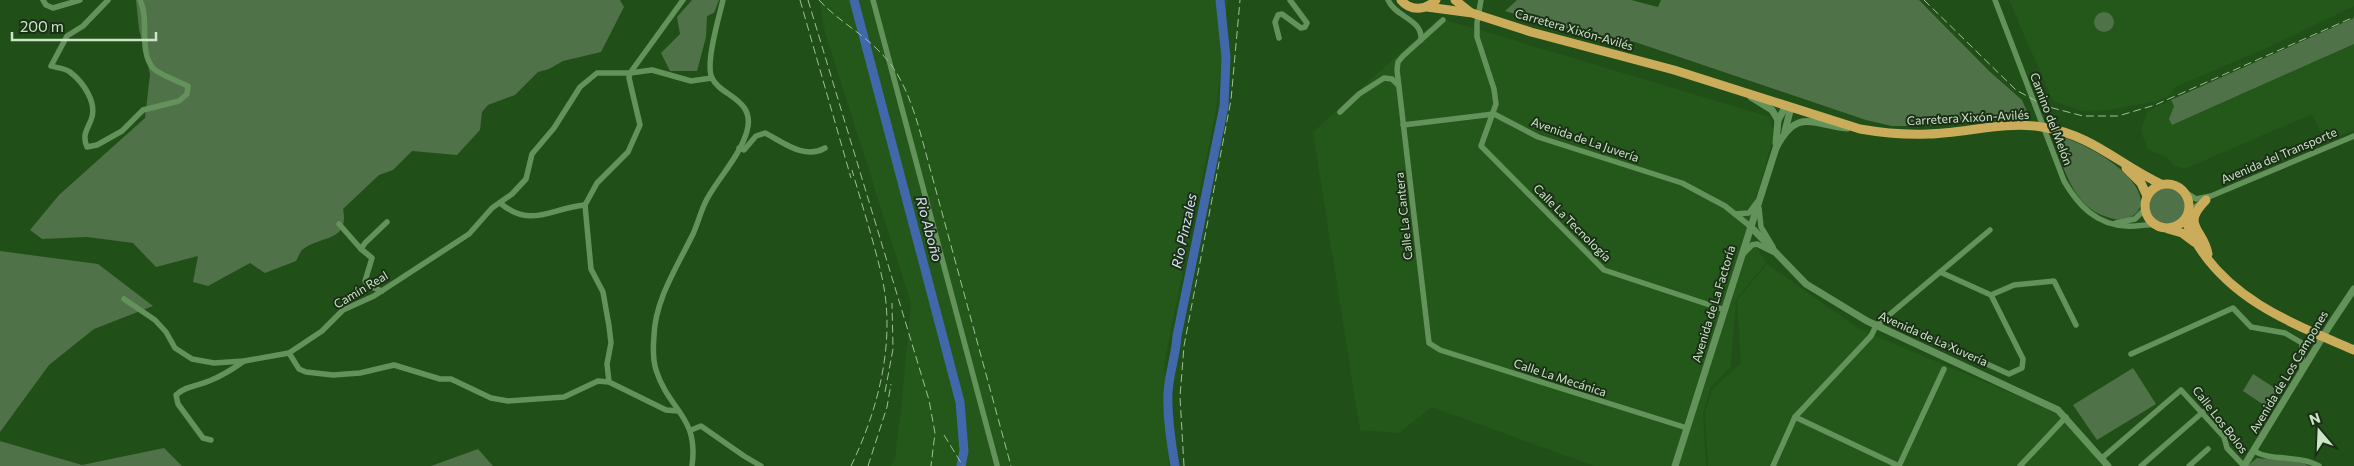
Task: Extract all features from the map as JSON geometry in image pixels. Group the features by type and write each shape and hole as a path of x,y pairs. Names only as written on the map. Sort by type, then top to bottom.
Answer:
{"highway":[{"name":"Carretera Xixón-Avilés","path":"1401,0 1411,7 1471,12 1674,70 1860,129 1887,133 1929,134 2001,126 2042,127 2078,137 2162,184"},
{"path":"1427,7 1436,0"},
{"name":"Carretera Xixón-Avilés","path":"1455,0 1471,12"},
{"name":"Carretera Xixón-Avilés","path":"2113,155 2141,183 2147,196"},
{"path":"2167,229 2177,226 2185,220 2190,210 2188,197 2185,192 2178,186 2162,184 2152,189 2147,196 2145,209 2147,217 2154,224 2167,229 2182,233 2196,244"},
{"path":"2209,198 2196,211 2193,217 2195,231 2207,249 2210,262"},
{"path":"2185,220 2196,244 2225,280 2242,295 2266,310 2354,350"}],"street":[{"path":"43,0 46,5 53,8 80,0"},
{"path":"108,0 90,20 67,36 51,66 68,70 88,92 92,107 91,119 86,129 84,140 87,147 97,145 122,131 143,110 179,101 187,94 188,86 154,69 148,57 144,12 140,0"},
{"path":"609,382 607,364 612,343 604,292 591,270 585,205 597,183 628,152 640,125 629,78 630,73 683,0"},
{"path":"692,466 693,442 691,430 655,369 654,334 658,310 706,201 747,132 747,117 737,98 717,84 712,78 711,59 723,0"},
{"path":"872,0 997,464"},
{"path":"1280,38 1275,22 1278,15 1282,14 1301,28 1305,27 1307,23 1290,0"},
{"path":"1388,0 1390,7 1411,20 1422,35 1421,40"},
{"path":"1403,124 1494,114 1496,104 1494,89 1477,37 1477,22 1481,0"},
{"name":"Camino del Melón","path":"1995,0 2064,181 2081,206 2099,219 2114,224 2127,226 2154,224"},
{"name":"Calle La Cantera","path":"1429,343 1403,124 1398,62 1443,20"},
{"name":"Camín Real","path":"124,299 155,320 166,332 175,348 192,359 214,363 244,361 289,354 322,331 343,310 382,291 469,234 492,208 500,203 526,178 532,154 554,128 580,87 597,73 630,73 652,70 691,81 712,78"},
{"path":"1340,112 1359,94 1384,78 1392,79 1399,86"},
{"path":"1740,91 1765,105 1778,120"},
{"name":"Avenida de La Factoría","path":"1776,148 1778,120 1789,106"},
{"name":"Avenida de La Factoría","path":"1675,466 1750,226 1776,148 1784,132 1789,106"},
{"name":"Avenida de La Juvería","path":"1494,114 1538,137 1682,183 1718,202 1750,226"},
{"name":"Calle La Tecnología","path":"1494,114 1481,146 1604,270 1724,310"},
{"path":"1784,132 1797,123 1811,120 1838,127 1860,129"},
{"path":"739,148 744,150 756,136 765,133 793,150 818,152 825,148"},
{"name":"Avenida del Transporte","path":"2190,210 2209,198 2354,136"},
{"path":"2185,192 2196,199 2209,198"},
{"path":"1735,214 1749,213 1760,198"},
{"path":"1760,198 1758,215 1761,227 1778,256"},
{"path":"500,203 514,214 536,216 564,207 585,205"},
{"path":"2114,224 2136,219 2145,209"},
{"path":"361,250 365,243 387,222"},
{"path":"339,224 361,250 372,258 365,281 382,291"},
{"name":"Avenida de La Xuvería","path":"1750,226 1806,284 1876,326 2048,404 2066,417 2108,466"},
{"path":"1773,466 1795,417 1871,336 1876,326 1990,230"},
{"path":"1741,257 1747,249 1757,244 1778,256"},
{"path":"1885,318 2010,374 2022,368 2023,359 1991,296 1940,272"},
{"path":"1991,296 2014,285 2054,281 2076,325"},
{"name":"Avenida de Los Campones","path":"2244,466 2326,331 2354,289"},
{"path":"2131,354 2233,308 2251,327 2285,333 2302,343 2302,370"},
{"name":"Calle La Mecánica","path":"1429,343 1440,350 1687,428"},
{"path":"289,354 299,369 306,372 333,375 360,373 394,365 440,379 451,379 491,398 508,401 564,397 598,381 609,382 666,410 678,410"},
{"path":"211,440 203,438 178,404 176,395 188,387 208,382 244,361"},
{"path":"1795,417 1899,466 1944,368"},
{"name":"Calle Los Bolos","path":"2102,458 2163,404 2179,391 2184,390 2224,437 2230,451 2244,466"},
{"path":"2141,466 2203,412"},
{"path":"2020,466 2066,417"},
{"path":"691,430 701,426 761,466"},
{"path":"2189,466 2208,449"},
{"path":"2254,451 2261,455 2304,459 2319,466"}],"shaded area":[{"path":"136,0 620,0 624,7 601,52 563,61 549,69 538,72 515,95 488,105 482,112 480,130 457,155 412,151 393,170 379,175 343,209 344,220 342,228 338,233 309,245 302,250 296,261 265,273 250,263 208,286 193,282 198,256 156,267 133,243 87,237 42,239 30,230 59,195 145,118 150,74 139,29"},
{"path":"692,0 719,0 714,13 707,16 706,37 697,71 670,71 661,53 680,34 677,17"},
{"path":"819,0 1228,0 1216,111 1164,364 1169,466 891,466 895,458 901,410 911,303 825,32"},
{"path":"1517,0 1631,0 1658,7 1661,0 1919,0 1989,71 2022,100 2029,116 1926,126 1892,126 1866,120 1635,42 1550,25 1505,11"},
{"path":"2009,0 2354,0 2354,6 2271,46 2175,87 2170,95 2158,101 2108,110 2082,111 2053,101"},
{"path":"2104,12 2111,15 2114,22 2111,29 2104,32 2097,29 2094,22 2097,15"},
{"path":"1439,18 1770,117 1774,135 1747,230 1766,263 1736,299 1731,366 1710,388 1703,414 1706,466 1594,466 1432,407 1399,433 1360,430 1313,132"},
{"path":"2354,18 2354,44 2172,125 2169,119 2174,106 2171,100"},
{"path":"2354,44 2354,130 2326,142 2312,114 2184,169 2173,165 2167,157 2147,149 2147,141 2143,138 2141,129 2148,111 2171,100 2174,106 2170,119 2172,125"},
{"path":"2052,135 2092,150 2121,169 2139,192 2141,204 2138,211 2129,218 2116,220 2095,212 2085,204 2070,184"},
{"path":"2167,188 2174,189 2180,194 2185,200 2185,214 2180,220 2174,225 2167,226 2160,225 2154,220 2149,214 2148,207 2149,200 2154,194 2160,189"},
{"path":"0,251 98,264 153,306 94,329 49,365 0,432"},
{"path":"1767,264 1859,329 2061,414 2103,466 1708,466 1705,413 1712,390 1741,363 1737,300"},
{"path":"2133,368 2156,404 2097,440 2073,405"},
{"path":"2253,374 2281,392 2270,409 2243,391"},
{"path":"0,441 82,465 164,448 182,466 0,466"},
{"path":"478,449 493,466 431,466"},
{"path":"2257,458 2302,462 2309,466 2247,466"}],"waterway":[{"name":"Rio Aboño","path":"854,0 960,402 964,451 961,466"},
{"name":"Rio Pinzales","path":"1175,466 1169,420 1169,386 1177,336 1224,106 1226,57 1220,0"}],"railway":[{"path":"800,0 851,178"},
{"path":"808,0 929,400 935,433 931,466"},
{"path":"819,0 881,53 900,78 909,98 919,128 1011,466"},
{"path":"1184,466 1180,397 1184,346 1231,100 1240,0"},
{"path":"1924,0 2016,90 2045,106 2083,116 2118,116 2155,105 2354,17"},
{"path":"851,466 870,421 877,397 883,372 887,322 881,273 852,170"},
{"path":"885,392 893,349 892,303"},
{"path":"868,466 887,407 891,384"},
{"path":"944,435 963,466"}]}
